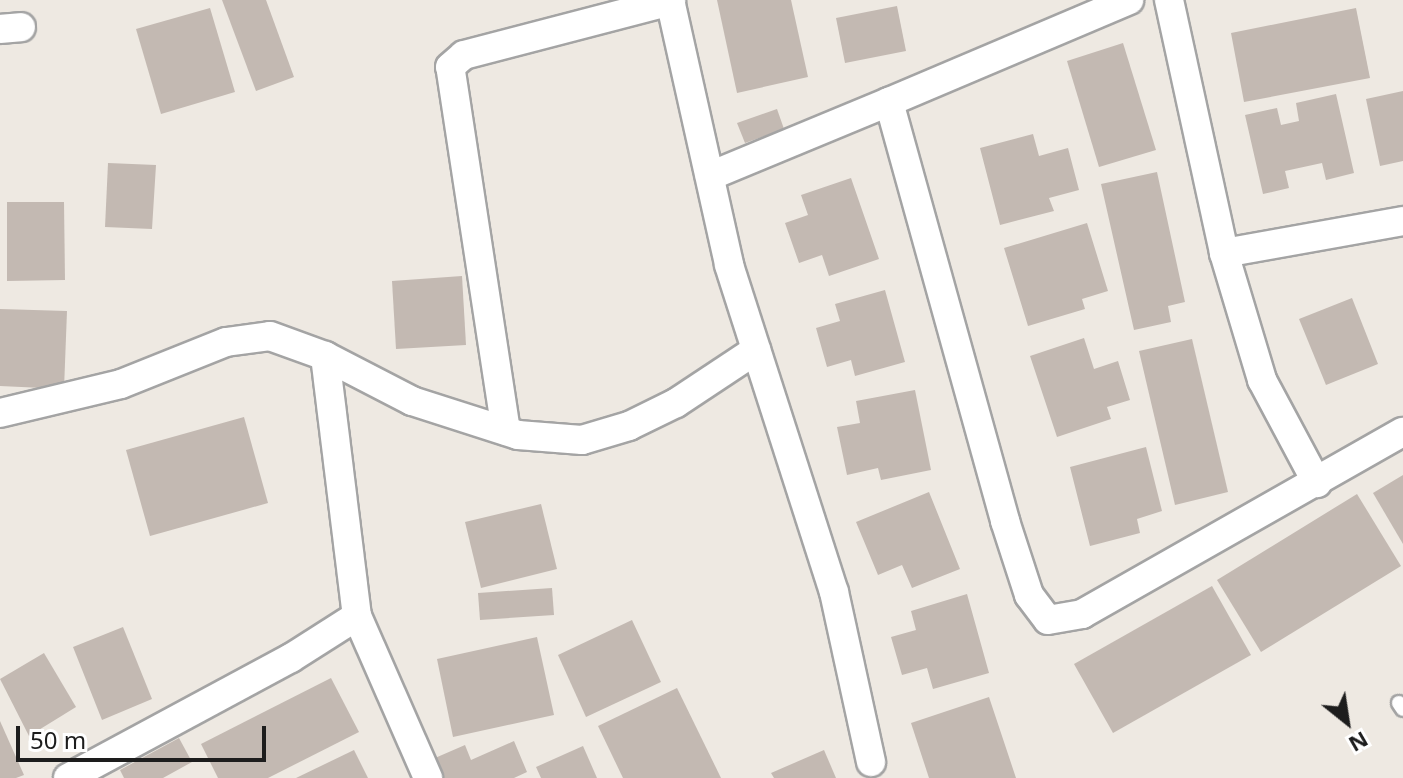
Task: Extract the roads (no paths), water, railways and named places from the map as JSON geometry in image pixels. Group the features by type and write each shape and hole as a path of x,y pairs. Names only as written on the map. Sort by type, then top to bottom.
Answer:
{"street":[{"path":"710,176 1129,0"},
{"path":"1169,0 1224,253 1262,380 1317,483"},
{"path":"506,431 450,67 464,55 670,1 710,176 756,350 834,592 871,762"},
{"path":"889,102 1005,521 1029,595 1048,620 1082,614 1403,432"},
{"path":"1224,253 1403,221"},
{"path":"0,413 121,384 226,342 270,336 325,356 412,401 506,431 582,440 629,426 676,403 756,350"},
{"path":"325,356 357,616 428,778"},
{"path":"68,778 291,658 357,616"}]}
